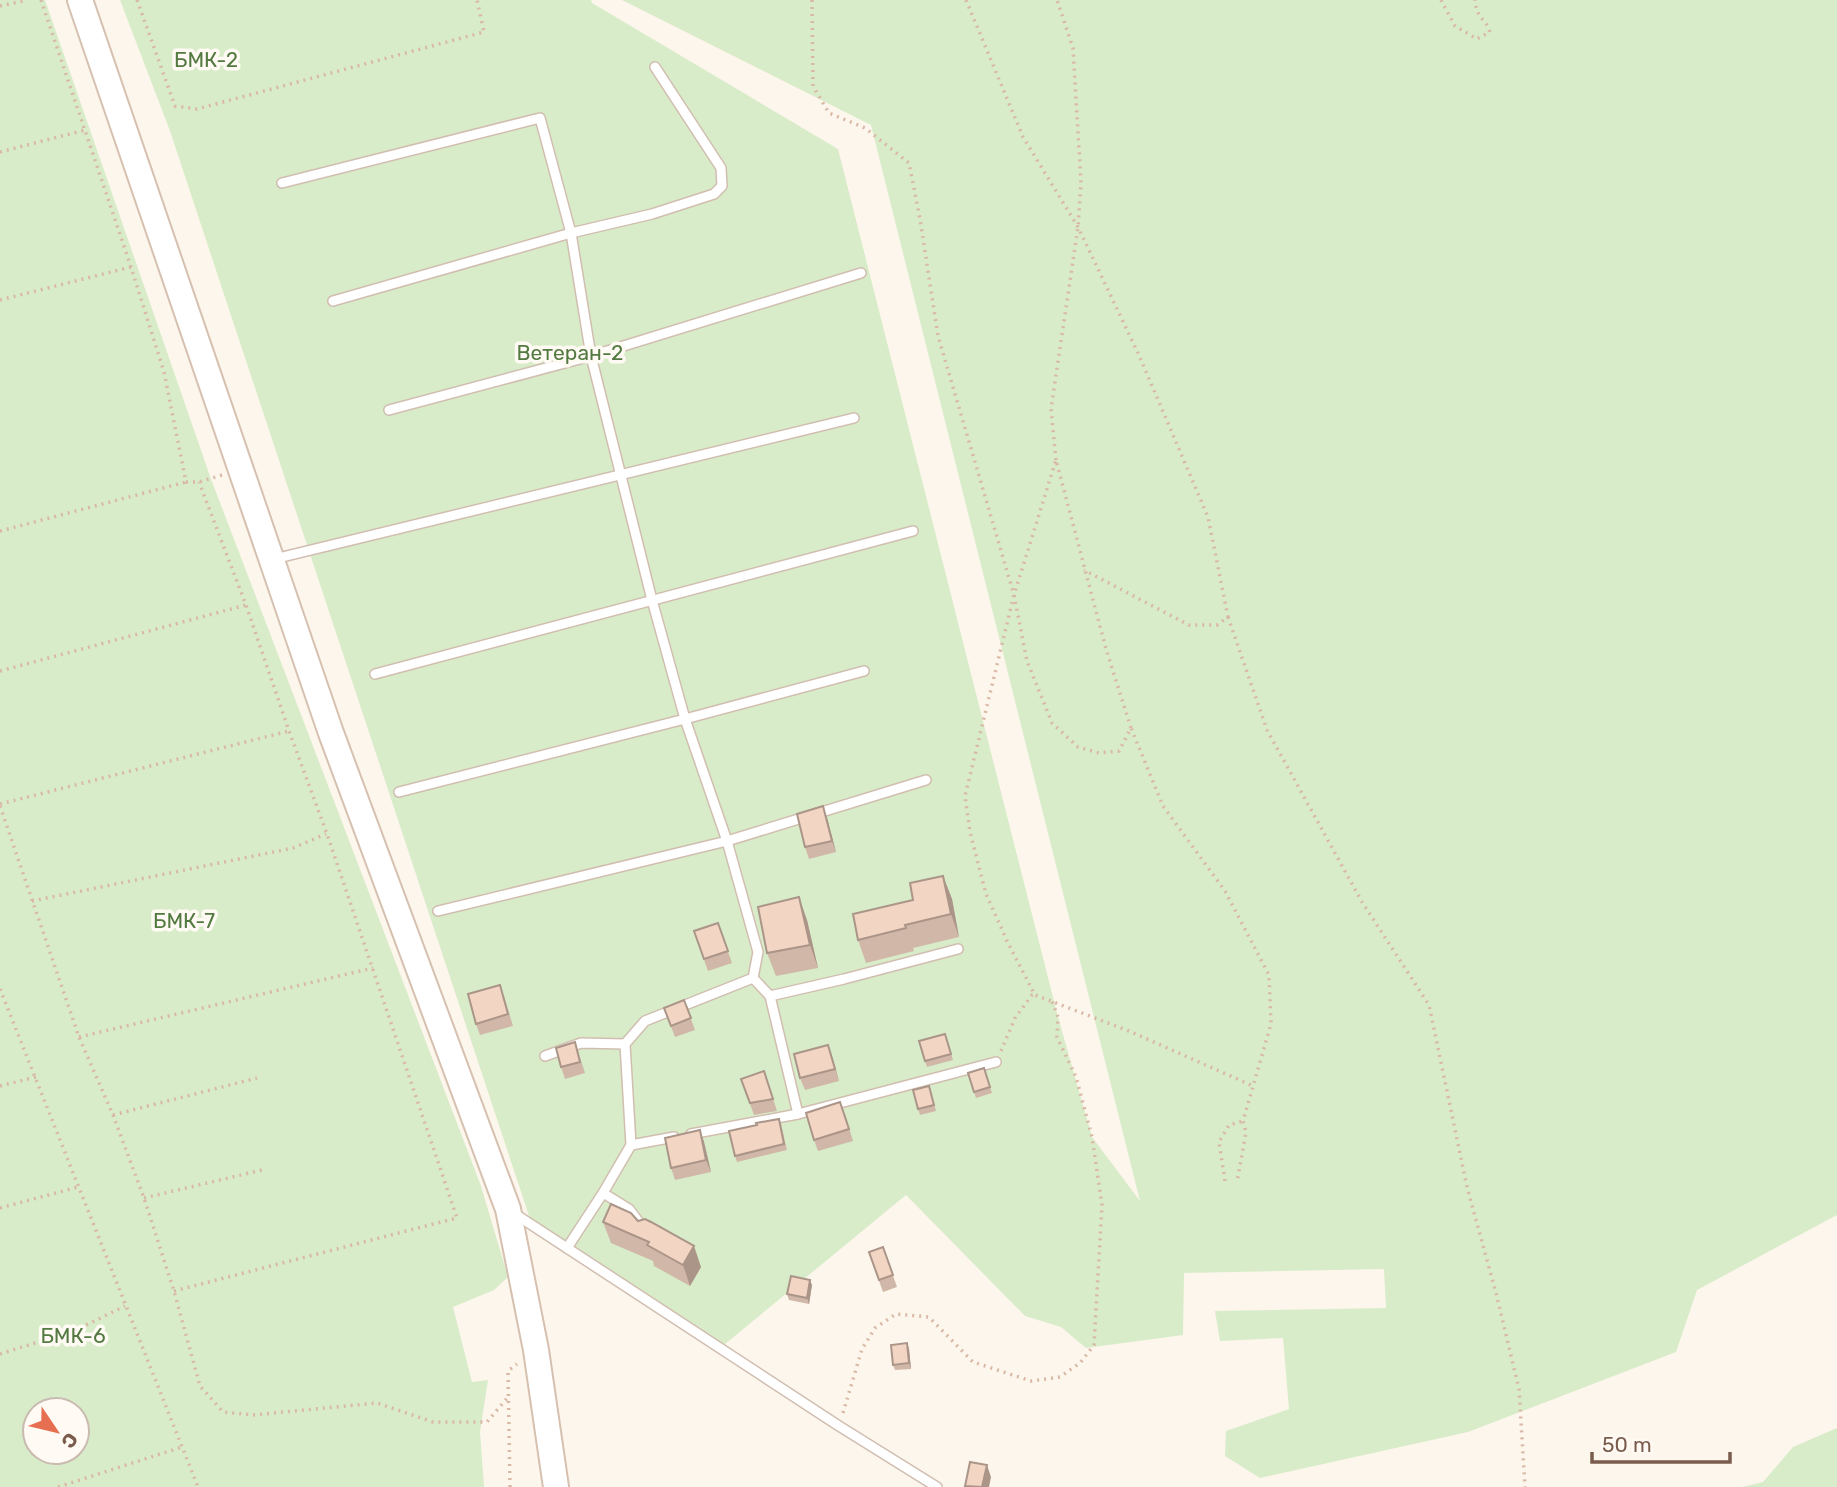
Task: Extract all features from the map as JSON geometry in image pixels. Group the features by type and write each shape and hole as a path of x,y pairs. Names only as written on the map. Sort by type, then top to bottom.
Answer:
{"main road":[{"path":"80,0 331,733 508,1209 536,1350 556,1487"}],"lane":[{"path":"333,301 571,233 665,210 714,194 722,186 721,168 655,67"},
{"path":"282,183 540,118 571,233 591,356 652,600 685,719 727,841 758,952 754,978"},
{"path":"389,410 591,356 861,273"},
{"path":"272,559 853,418"},
{"path":"375,674 913,531"},
{"path":"399,792 864,671"},
{"path":"439,911 727,841 926,780"},
{"path":"770,996 958,950"},
{"path":"567,1248 631,1145 625,1044 645,1021 754,978"},
{"path":"754,978 770,996 798,1114"},
{"path":"545,1056 581,1043 625,1044"},
{"path":"631,1145 798,1114 996,1062"},
{"path":"603,1193 629,1209 648,1235"},
{"path":"508,1209 839,1426 937,1487"}],"path":[{"path":"0,6 27,0"},
{"path":"41,0 164,372 186,482"},
{"path":"137,0 175,106 197,108 484,32 477,0"},
{"path":"812,0 813,86 830,113 865,128 909,163 939,335 1014,595 1027,662 1052,723 1078,747 1098,752 1119,751 1131,728"},
{"path":"966,0 1023,137 1078,227 1138,353 1208,517 1228,617 1267,730 1362,902 1429,1005 1468,1187 1519,1389 1525,1487"},
{"path":"1057,0 1073,48 1081,183 1078,227 1051,409 1056,460 1105,649 1131,728 1163,806 1225,891 1269,975 1271,1024 1243,1121 1246,1132 1237,1182"},
{"path":"1441,0 1455,26 1477,39 1490,32 1476,12 1475,0"},
{"path":"0,152 85,130"},
{"path":"0,300 131,267"},
{"path":"1056,460 1014,595 965,796 970,832 986,894 1035,995 1129,1031 1253,1086"},
{"path":"0,531 186,482 199,482 241,468"},
{"path":"174,1291 457,1218 327,834 246,605 199,482"},
{"path":"1084,570 1189,625 1217,625 1228,617"},
{"path":"0,671 246,605"},
{"path":"289,731 0,805 79,1037 113,1115 144,1198 174,1291 200,1386 223,1412 253,1415 377,1403 433,1422 487,1422 509,1396"},
{"path":"32,901 293,848 327,834"},
{"path":"79,1037 373,968"},
{"path":"0,989 198,1487"},
{"path":"996,1062 1015,1018 1032,995 1035,995"},
{"path":"839,1426 862,1349 875,1328 896,1314 929,1317 972,1362 1031,1381 1060,1377 1080,1363 1094,1345 1102,1205 1088,1125 1076,1077 1057,1037 1058,1017 1052,1001"},
{"path":"0,1086 36,1077"},
{"path":"113,1115 257,1078"},
{"path":"1225,1181 1219,1142 1229,1125 1243,1121"},
{"path":"144,1198 262,1170"},
{"path":"0,1208 78,1187"},
{"path":"0,1354 76,1330 125,1306"},
{"path":"510,1487 508,1371 536,1350"},
{"path":"58,1487 182,1447"}],"green space":[{"name":"БМК-7","path":"0,0 45,0 211,479 481,1186 508,1277 494,1290 453,1307 472,1382 488,1380 480,1432 484,1487 0,1487"},
{"path":"120,0 591,0 838,149 1058,1017 1092,1137 1140,1201 871,125 622,0 1837,0 1837,1215 1697,1290 1676,1352 1468,1432 1260,1478 1225,1456 1226,1431 1289,1409 1283,1338 1220,1341 1215,1311 1386,1308 1384,1269 1184,1273 1183,1335 1086,1348 1061,1327 1025,1316 906,1195 719,1349 535,1234 170,131"},
{"path":"1837,1428 1837,1487 1742,1487 1763,1482 1793,1447"}],"building":[{"path":"823,806 832,841 805,847 797,814"},
{"path":"943,876 951,914 858,940 853,914 913,900 910,883"},
{"path":"799,897 810,945 767,953 758,907"},
{"path":"718,923 728,951 704,959 694,931"},
{"path":"500,985 508,1014 476,1024 468,994"},
{"path":"684,1000 691,1018 671,1026 664,1008"},
{"path":"945,1034 951,1054 925,1061 919,1041"},
{"path":"575,1042 580,1062 561,1067 556,1048"},
{"path":"828,1045 835,1069 800,1078 794,1054"},
{"path":"984,1068 990,1087 974,1092 968,1073"},
{"path":"764,1071 773,1099 750,1103 741,1079"},
{"path":"929,1086 934,1105 918,1109 913,1090"},
{"path":"840,1102 849,1129 814,1140 806,1113"},
{"path":"779,1119 784,1144 735,1156 729,1131"},
{"path":"700,1130 706,1160 671,1168 665,1138"},
{"path":"611,1204 631,1213 638,1221 645,1219 694,1246 683,1265 647,1245 649,1242 603,1222"},
{"path":"883,1247 893,1275 879,1280 869,1252"},
{"path":"791,1276 810,1280 807,1298 787,1294"},
{"path":"907,1343 909,1363 893,1365 891,1345"},
{"path":"970,1462 987,1465 982,1487 965,1486"}],"park label":[{"name":"БМК-2","path":"206,59"},
{"name":"Ветеран-2","path":"570,352"},
{"name":"БМК-6","path":"73,1335"}]}
